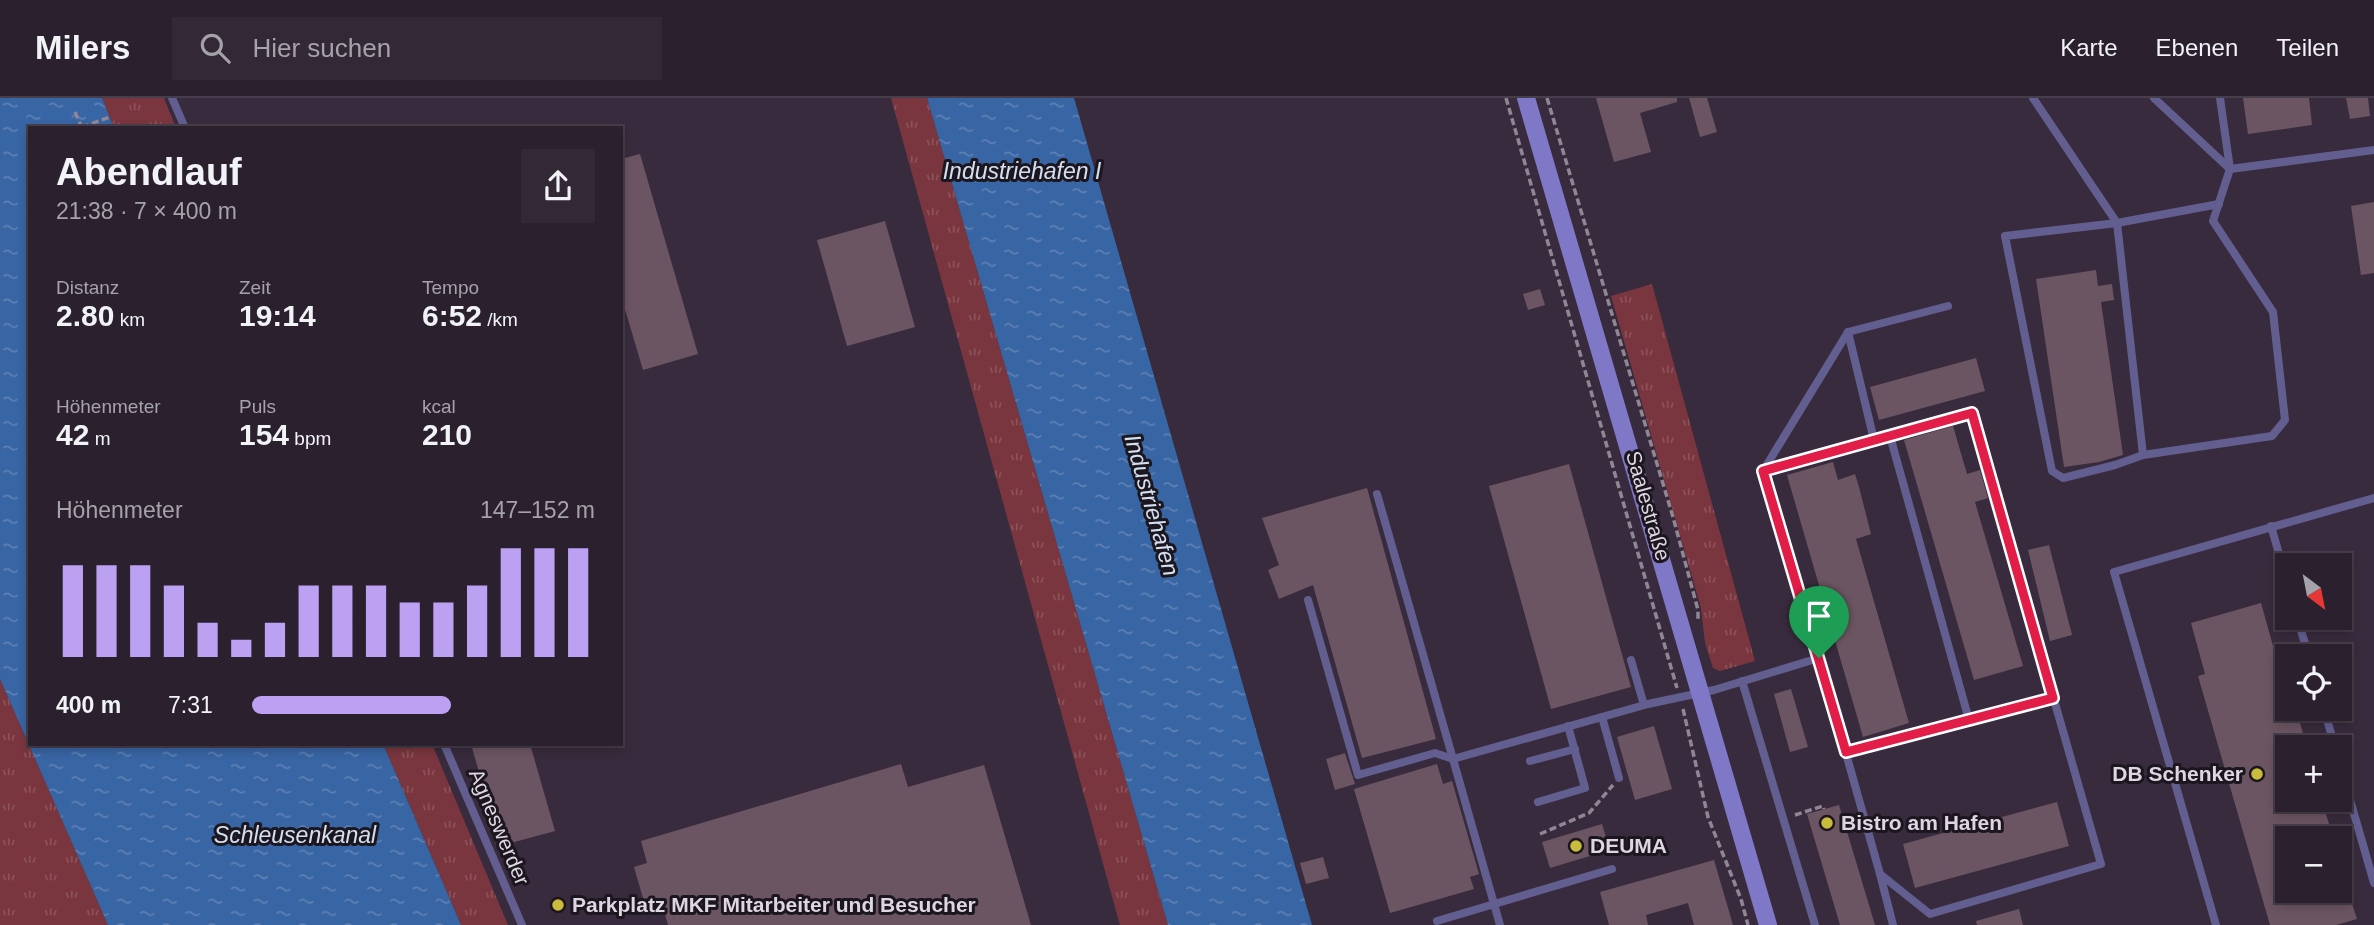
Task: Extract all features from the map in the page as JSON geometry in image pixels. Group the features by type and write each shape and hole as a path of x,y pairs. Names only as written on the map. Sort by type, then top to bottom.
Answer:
{"main road":[{"name":"Saalestraße","path":"1526,98 1768,925"}],"lane":[{"path":"172,98 184,126"},
{"path":"2033,98 2117,223 2143,454"},
{"path":"2154,98 2230,169"},
{"path":"2219,204 2117,223 2005,236 2052,471 2063,478 2115,465 2143,454 2272,436 2285,420 2273,312 2213,221 2219,204 2230,169 2220,98"},
{"path":"2230,169 2374,150"},
{"path":"1893,925 1846,752 1763,471 1848,332 1948,306"},
{"path":"1848,332 1874,440"},
{"path":"1763,471 1972,413 2101,864 1930,914 1880,874"},
{"path":"1890,436 1969,720"},
{"path":"1377,495 1500,925"},
{"path":"2216,925 2114,572 2374,498"},
{"path":"2271,526 2279,553"},
{"path":"1308,600 1358,775 1436,753 1453,759 1644,705 1679,696 1701,694 1819,658"},
{"path":"1631,660 1644,705"},
{"path":"1742,681 1815,925"},
{"path":"1846,752 2053,698"},
{"path":"1602,717 1619,778"},
{"path":"1538,802 1585,788 1568,726"},
{"name":"Agneswerder","path":"445,746 522,925"},
{"path":"1530,761 1575,749"},
{"path":"2352,807 2374,883"},
{"path":"1437,920 1612,869"}],"path":[{"name":"Saalestraße","path":"1506,98 1679,696 1708,817 1741,900 1748,925"},
{"name":"Saalestraße","path":"1547,98 1673,517 1698,610 1698,630"},
{"path":"75,111 82,126"},
{"path":"85,126 110,117"},
{"path":"1540,834 1589,813 1619,778"},
{"path":"1783,818 1823,806 1824,809"}],"green space":[{"path":"102,98 164,98 175,126 113,126"},
{"path":"891,98 927,98 1168,925 1120,925"},
{"path":"1652,284 1755,661 1720,671 1713,668 1705,643 1701,608 1611,296"},
{"path":"0,679 108,925 0,925"},
{"path":"384,746 433,746 508,925 461,925"}],"water":[{"name":"Schleusenkanal","path":"0,98 102,98 113,126 28,126 28,743 0,679"},
{"name":"Industriehafen I","path":"927,98 1074,98 1312,925 1168,925"},
{"name":"Schleusenkanal","path":"29,746 384,746 461,925 108,925"}],"building":[{"path":"1596,98 1677,98 1677,102 1640,113 1651,152 1614,162"},
{"path":"1689,98 1707,98 1717,132 1700,137"},
{"path":"2243,98 2309,98 2312,125 2248,134"},
{"path":"2346,98 2368,98 2370,116 2350,119"},
{"path":"640,154 698,354 643,370 623,303 623,158"},
{"path":"2374,202 2374,273 2361,275 2351,206"},
{"path":"885,221 915,327 847,346 817,240"},
{"path":"2096,270 2098,286 2112,284 2114,300 2101,302 2123,455 2064,467 2036,279"},
{"path":"1540,289 1545,305 1528,310 1523,294"},
{"path":"1976,358 1985,391 1879,420 1870,387"},
{"path":"1953,426 1967,474 1980,470 1988,498 1975,502 2023,666 1974,680 1904,440"},
{"path":"1833,462 1838,480 1855,474 1859,487 1871,534 1856,539 1909,723 1863,737 1787,475"},
{"path":"1569,464 1631,687 1551,709 1489,486"},
{"path":"1367,488 1436,739 1362,758 1313,585 1279,599 1268,570 1279,565 1262,518"},
{"path":"2049,545 2072,635 2050,641 2028,550"},
{"name":"DB Schenker","path":"2261,603 2275,653 2275,721 2299,721 2304,735 2275,735 2275,812 2325,812 2330,826 2275,826 2275,903 2352,903 2357,919 2336,925 2270,925 2198,676 2205,674 2191,623"},
{"path":"1791,689 1808,747 1790,752 1774,694"},
{"path":"1654,726 1672,789 1635,800 1617,737"},
{"path":"472,746 531,746 555,831 500,846"},
{"path":"1345,753 1355,784 1335,790 1326,759"},
{"path":"901,764 908,787 984,765 1031,925 668,925 663,907 647,912 634,867 647,863 641,841"},
{"path":"1437,764 1443,784 1452,781 1479,874 1470,877 1474,889 1390,913 1354,789"},
{"path":"2057,802 2069,846 1915,888 1903,844"},
{"path":"1839,805 1875,925 1840,925 1807,814"},
{"name":"DEUMA","path":"1602,824 1610,850 1550,868 1542,842"},
{"path":"1323,857 1329,878 1306,884 1300,863"},
{"path":"1714,860 1733,925 1694,925 1688,903 1646,915 1648,925 1609,925 1600,892"},
{"path":"2019,909 2023,925 1977,925 1976,921"}],"place":[{"name":"DB Schenker","path":"2257,774"},
{"name":"Bistro am Hafen","path":"1827,823"},
{"name":"DEUMA","path":"1576,846"},
{"name":"Parkplatz MKF Mitarbeiter und Besucher","path":"558,905"}],"route":[{"path":"1972,413 2053,698 1846,752 1819,658 1763,471 1972,413"}],"water label":[{"name":"Industriehafen","path":"1152,505"}]}
